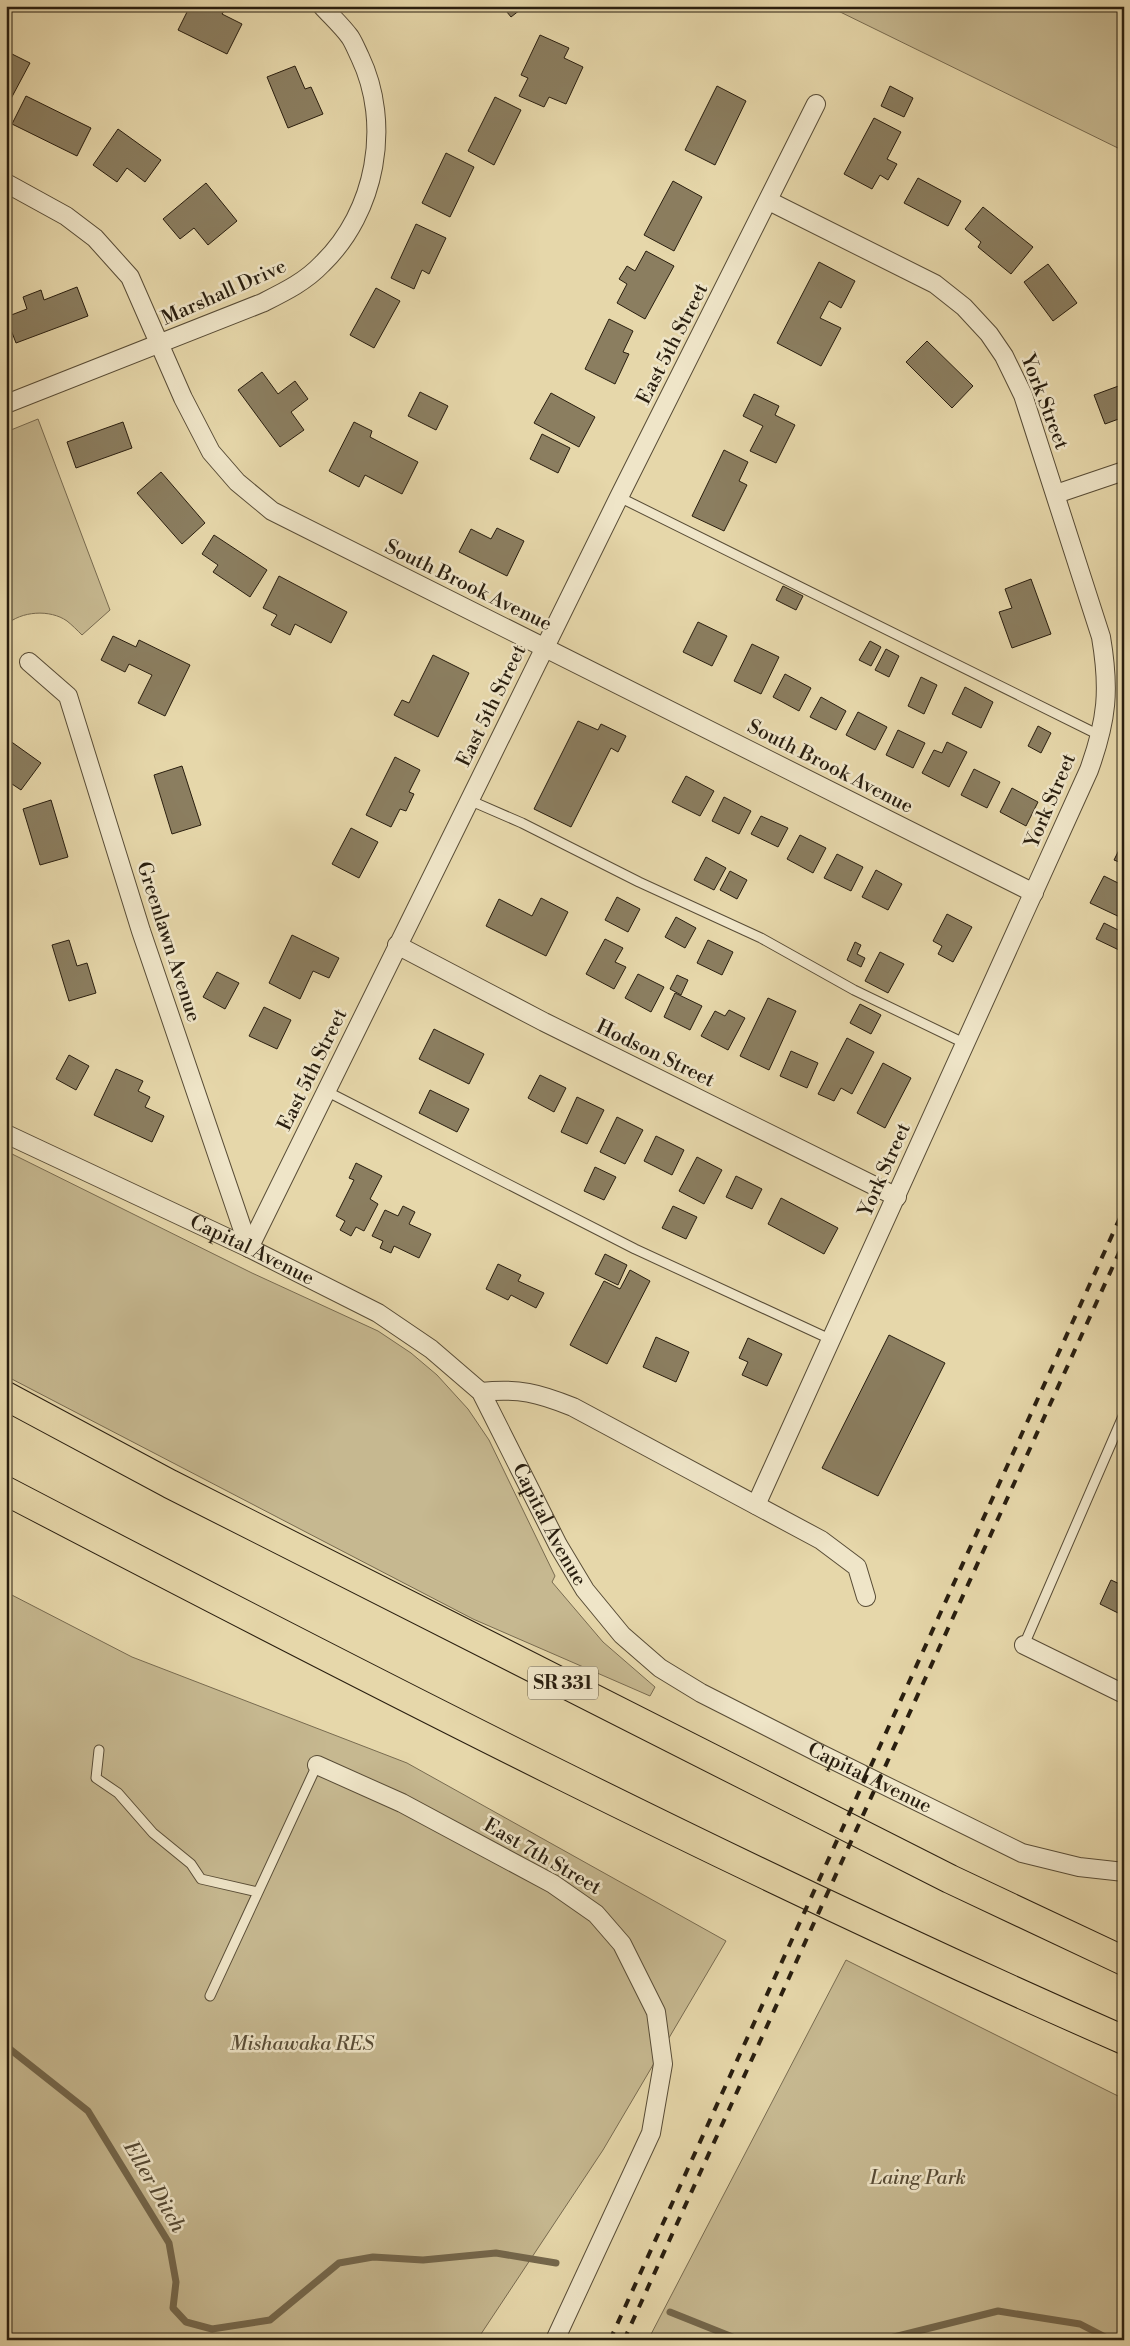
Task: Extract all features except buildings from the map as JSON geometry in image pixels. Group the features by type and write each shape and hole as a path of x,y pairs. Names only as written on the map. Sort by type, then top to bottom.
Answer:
{"highway":[{"name":"SR 331","path":"6,1396 170,1484 950,1879 1124,1961"},
{"path":"6,1491 664,1827 968,1972 1124,2040"}],"street":[{"name":"Marshall Drive","path":"6,404 262,303 299,284 323,264 344,238 360,209 374,168 376,114 369,77 351,38 322,6"},
{"name":"East 5th Street","path":"250,1248 397,945 619,497 770,201 816,104"},
{"name":"South Brook Avenue","path":"6,183 66,216 95,238 130,276 183,398 211,452 236,482 272,511 1034,893"},
{"name":"York Street","path":"756,1504 897,1197 1089,770 1101,736 1107,702 1106,669 1101,637 1023,395 1004,356 989,334 964,307 934,284 770,201"},
{"path":"1056,494 1124,471"},
{"name":"Greenlawn Avenue","path":"30,662 68,696 141,932 250,1248"},
{"name":"Hodson Street","path":"397,945 544,1022 897,1197"},
{"name":"Capital Avenue","path":"6,1134 250,1248 378,1313 431,1349 481,1392 558,1545 585,1590 622,1635 660,1668 700,1693 1022,1853 1079,1867 1124,1872"},
{"path":"481,1392 506,1390 538,1393 573,1407 756,1504 821,1540 857,1566 866,1598"},
{"path":"1024,1645 1124,1694"},
{"name":"East 7th Street","path":"317,1765 402,1803 553,1884 596,1914 622,1944 656,2012 663,2064 652,2133 555,2340"}],"lane":[{"path":"619,497 1101,736"},
{"path":"469,800 522,823 639,882 761,938 854,990 966,1044"},
{"path":"326,1091 635,1249 832,1340"},
{"path":"1024,1645 1124,1414"},
{"path":"100,1750 96,1778 118,1793 153,1834 191,1864 201,1880 258,1892"},
{"path":"210,1996 317,1765"}],"green space":[{"path":"828,6 1124,6 1124,151"},
{"path":"38,419 110,610 82,635 67,621 44,613 27,614 12,620 6,625 6,432"},
{"path":"6,1151 252,1273 378,1331 411,1353 437,1375 468,1409 489,1440 555,1576 552,1582 603,1642 655,1687 650,1696 473,1619 6,1376"},
{"name":"Mishawaka RES","path":"6,1592 132,1657 407,1763 726,1941 603,2150 477,2340 6,2340"},
{"name":"Laing Park","path":"846,1960 1124,2099 1124,2340 648,2340"}],"waterway":[{"name":"Eller Ditch","path":"6,2046 88,2111 169,2243 176,2282 173,2308 186,2322 212,2329 270,2320 339,2263 373,2257 423,2260 496,2253 556,2263"},
{"name":"Eller Ditch","path":"882,2340 998,2311 1080,2324 1111,2340"},
{"name":"Eller Ditch","path":"670,2312 740,2340"}],"railway":[{"path":"610,2340 1124,1209"},
{"path":"624,2340 1124,1242"}]}
